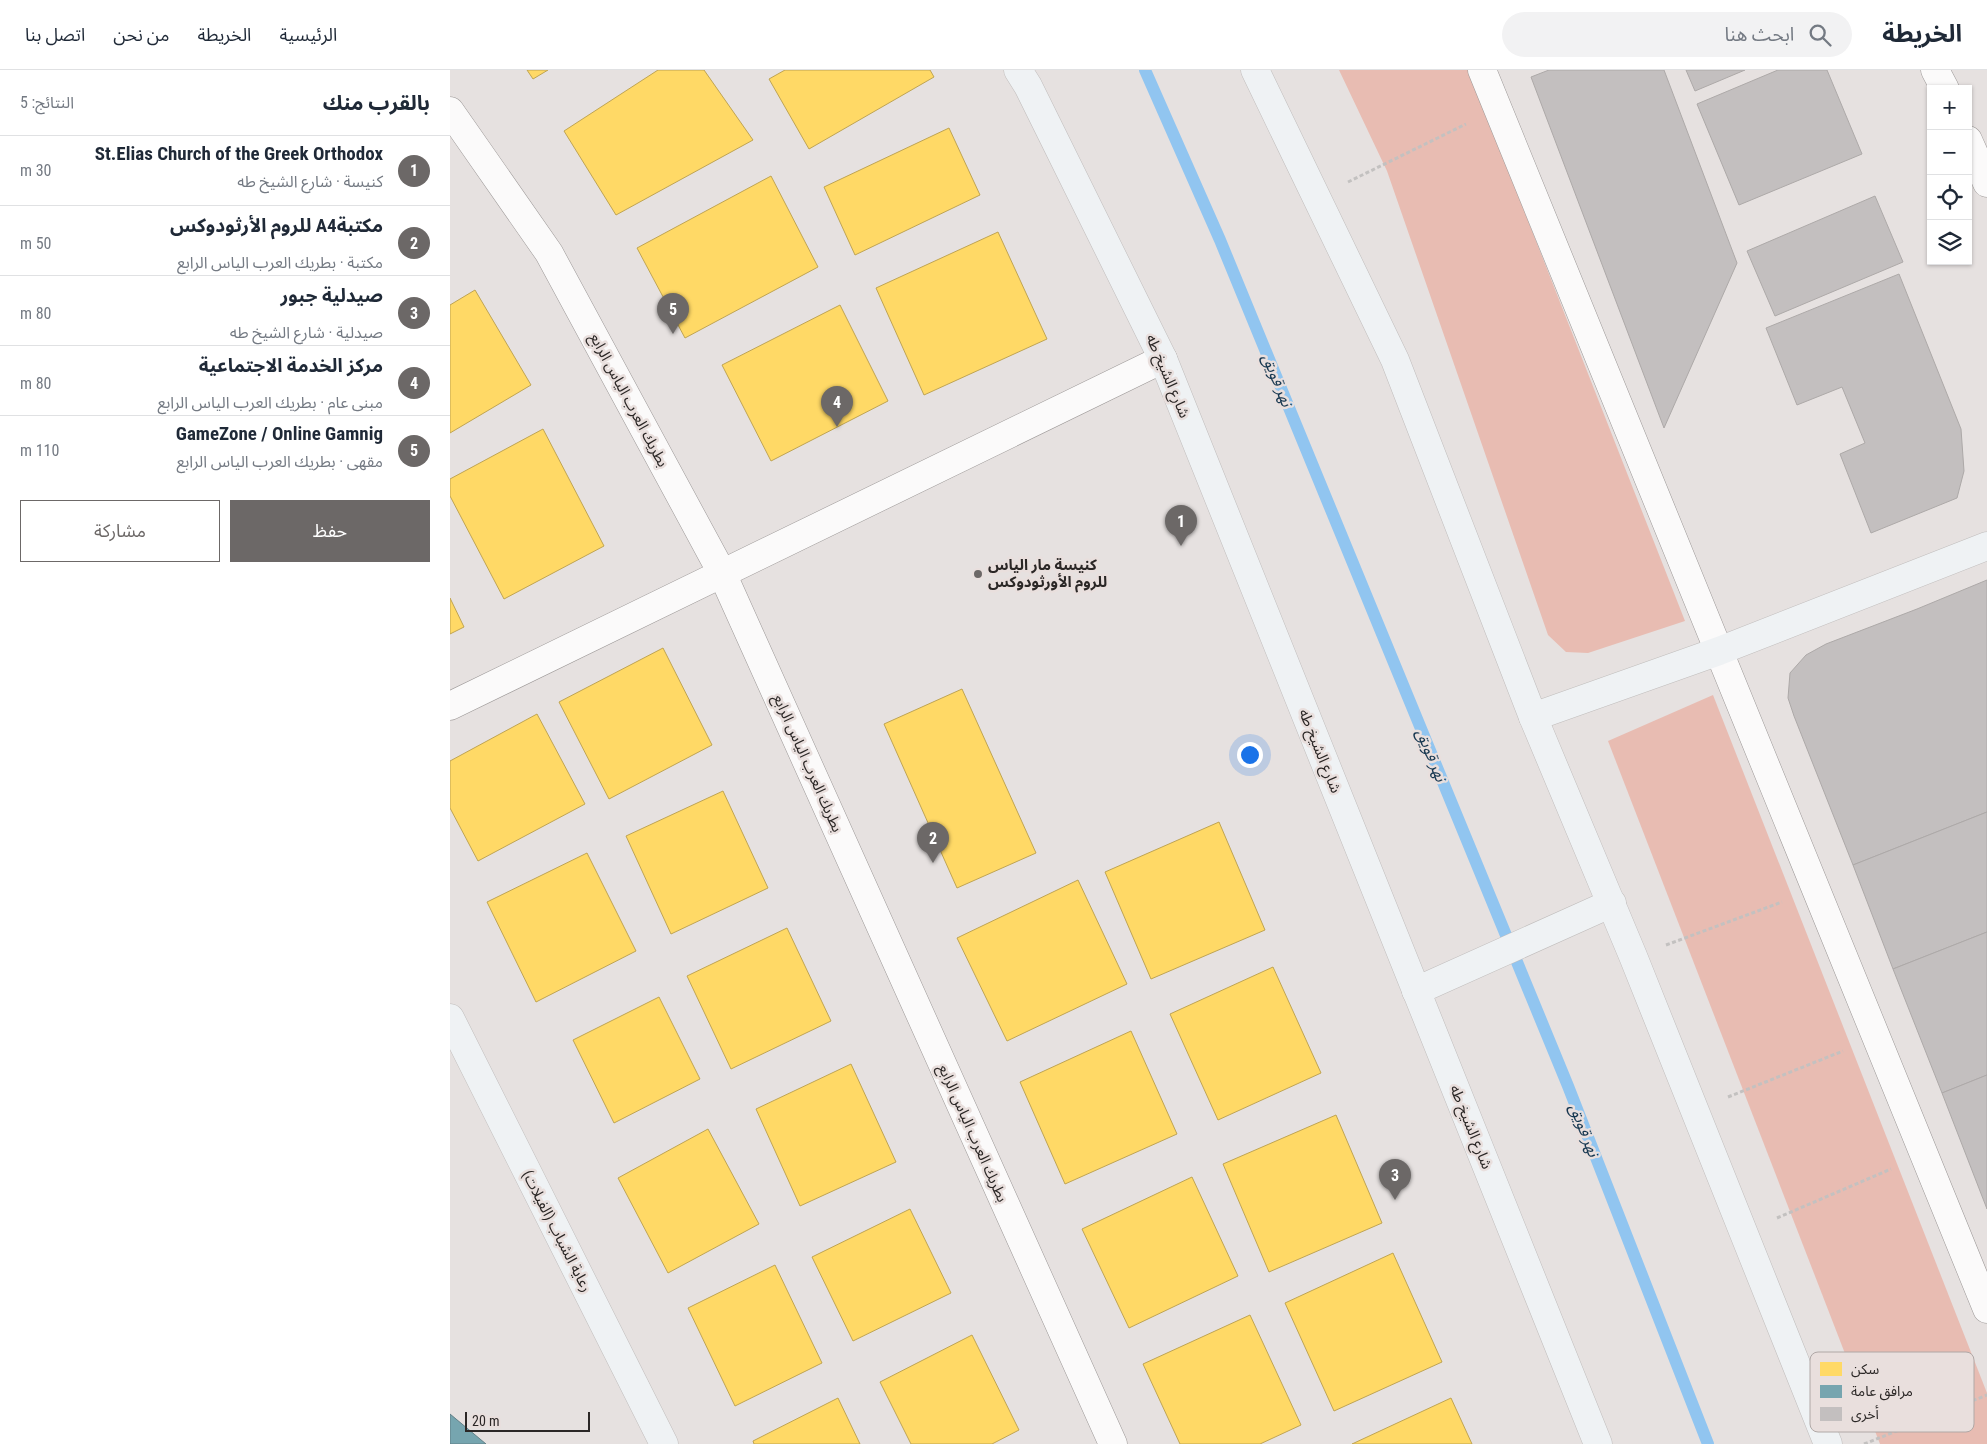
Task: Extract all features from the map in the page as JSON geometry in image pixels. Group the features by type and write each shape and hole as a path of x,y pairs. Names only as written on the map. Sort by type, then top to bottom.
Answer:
{"main road":[{"path":"1255,70 1395,360 1532,718 1634,956 1810,1399"},
{"name":"شارع الشيخ طه","path":"1023,75 1163,359 1598,1444"},
{"path":"1532,718 1719,651 1987,546"},
{"path":"1416,990 1612,903"},
{"name":"رعاية الشباب (الفيلات)","path":"450,1018 664,1444"},
{"path":"1823,1432 1828,1444"}],"street":[{"path":"1482,70 1987,1309"},
{"path":"1935,70 1943,85"},
{"name":"بطريك العرب الياس الرابع","path":"450,111 549,253 722,573 1113,1444"},
{"path":"1972,149 1987,182"},
{"path":"450,706 1163,359"}],"path":[{"path":"1317,198 1498,108"},
{"path":"1634,956 1816,890"},
{"path":"1695,1111 1876,1037"},
{"path":"1744,1232 1924,1156"},
{"path":"1974,1400 1987,1395"},
{"path":"1864,1444 1894,1432"}],"shaded area":[{"path":"1339,70 1469,70 1685,621 1588,653 1566,652 1548,635 1387,171"},
{"path":"1713,695 1971,1352 1844,1352 1608,741"},
{"path":"1974,1360 1987,1393 1987,1444 1880,1444 1875,1432 1974,1432"}],"building: سكن":[{"path":"527,70 548,70 533,79"},
{"path":"658,70 704,70 753,140 616,215 564,131"},
{"path":"785,70 930,70 934,77 809,149 769,79"},
{"path":"949,128 980,195 855,255 824,187"},
{"path":"771,176 818,267 685,338 637,248"},
{"path":"998,232 1047,339 924,395 876,288"},
{"path":"475,290 531,385 450,433 450,305"},
{"path":"840,305 888,401 771,461 722,365"},
{"path":"543,429 604,546 504,599 450,496 450,479"},
{"path":"450,598 464,627 450,634"},
{"path":"663,648 712,745 609,799 559,702"},
{"path":"962,689 1036,853 957,888 884,724"},
{"path":"537,714 585,804 478,861 450,808 450,761"},
{"path":"723,791 768,888 671,934 626,836"},
{"path":"1219,822 1265,930 1151,979 1105,872"},
{"path":"587,853 636,951 536,1002 487,902"},
{"path":"1078,880 1127,984 1007,1041 957,938"},
{"path":"787,928 831,1021 731,1069 687,976"},
{"path":"1273,967 1321,1073 1218,1120 1170,1014"},
{"path":"659,997 700,1079 614,1123 573,1040"},
{"path":"1131,1031 1177,1134 1065,1184 1020,1082"},
{"path":"851,1064 896,1162 800,1206 756,1109"},
{"path":"1336,1115 1382,1223 1269,1272 1223,1164"},
{"path":"708,1129 759,1224 668,1273 618,1178"},
{"path":"1192,1177 1238,1276 1129,1328 1082,1229"},
{"path":"910,1209 951,1293 853,1341 812,1257"},
{"path":"1393,1253 1442,1362 1334,1411 1285,1303"},
{"path":"775,1265 822,1363 735,1406 688,1308"},
{"path":"1250,1315 1301,1425 1260,1444 1180,1444 1143,1364"},
{"path":"972,1335 1019,1430 992,1444 911,1444 880,1382"},
{"path":"838,1398 860,1444 754,1444 753,1441"},
{"path":"1451,1398 1472,1444 1352,1444"}],"building: مرافق عامة":[{"path":"450,1414 486,1444 450,1444"}],"building: أخرى":[{"path":"1549,70 1664,70 1737,263 1664,428 1531,77"},
{"path":"1686,70 1745,70 1695,91"},
{"path":"1778,70 1827,70 1862,154 1739,205 1697,104"},
{"path":"1875,196 1903,262 1775,316 1747,251"},
{"path":"1899,274 1961,429 1964,471 1957,498 1871,533 1840,454 1865,443 1842,387 1797,405 1766,328"},
{"path":"1987,580 1987,812 1853,865 1788,698 1790,673 1806,655 1826,644"},
{"path":"1987,812 1987,932 1893,969 1853,865"},
{"path":"1987,932 1987,1075 1942,1093 1893,969"},
{"path":"1987,1075 1987,1209 1942,1093"}],"waterway":[{"name":"نهر قويق","path":"1145,70 1220,240 1568,1086 1708,1444"}],"place":[{"name":"GameZone / Online Gamnig","path":"673,334"},
{"name":"مركز الخدمة الاجتماعية","path":"837,427"},
{"name":"St.Elias Church of the Greek Orthodox","path":"1181,546"},
{"name":"كنيسة مار الياس للروم الأورثودوكس","path":"978,574"},
{"name":"مكتبةA4 للروم الأرثودوكس","path":"933,863"},
{"name":"صيدلية جبور","path":"1395,1200"}]}
